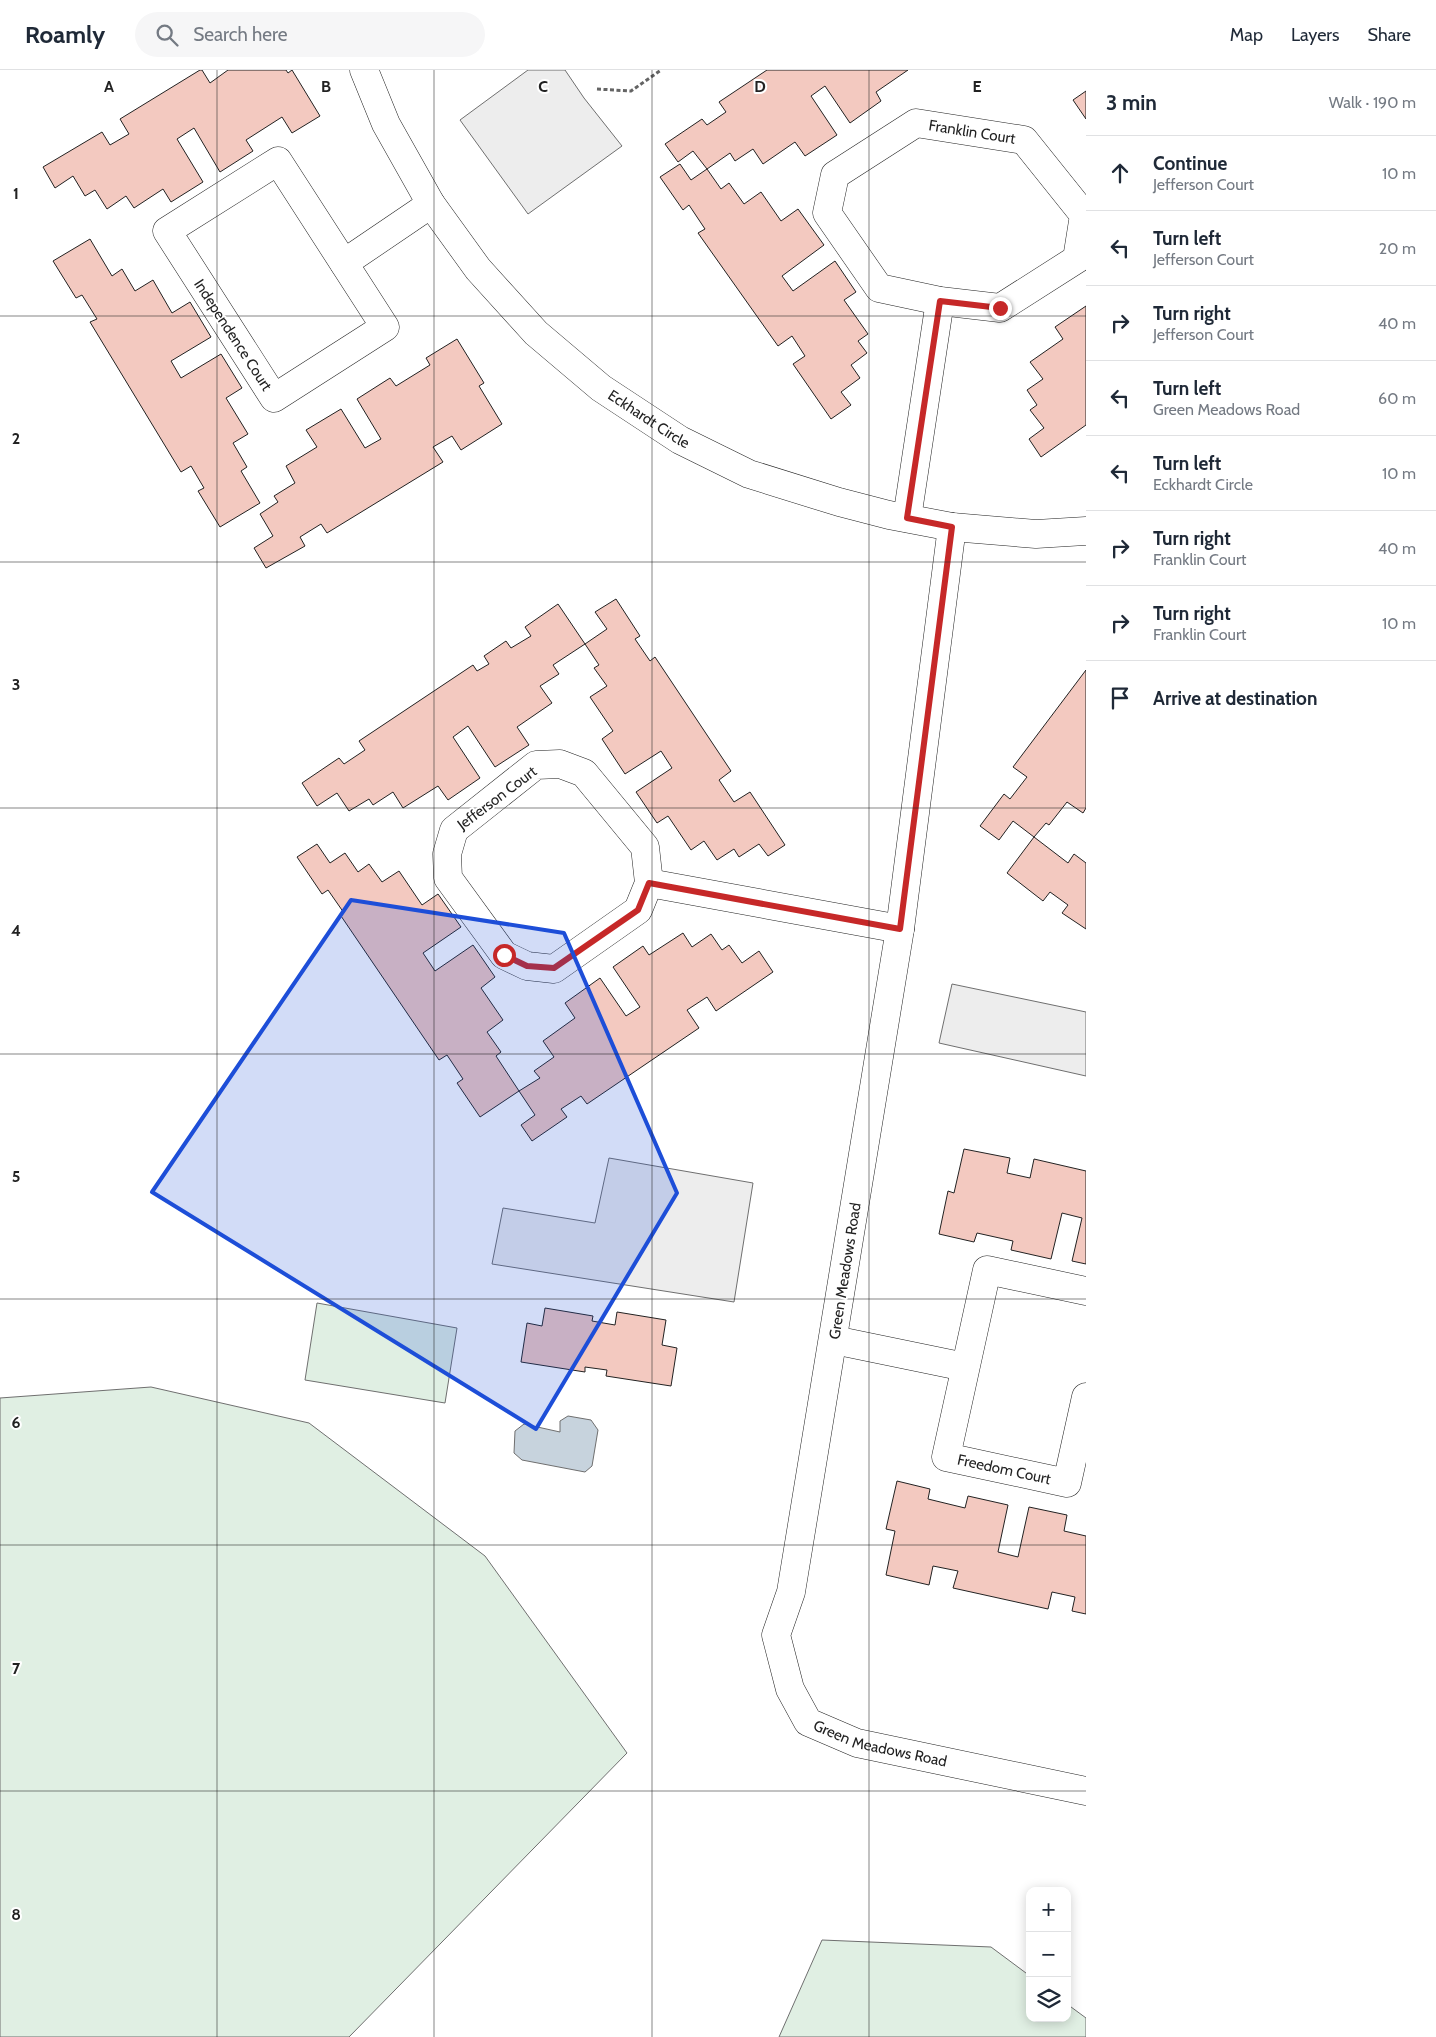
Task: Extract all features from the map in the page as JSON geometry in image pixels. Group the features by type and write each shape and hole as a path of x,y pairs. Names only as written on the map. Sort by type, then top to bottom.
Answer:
{"street":[{"name":"Eckhardt Circle","path":"364,70 386,124 431,204 478,269 530,326 602,388 680,440 749,474 838,502 907,518 952,527 1036,534 1086,531"},
{"name":"Franklin Court","path":"916,123 1024,140 1084,215 1077,259 1000,308 940,301 879,288 827,213 835,175 916,123"},
{"name":"Independence Court","path":"278,161 344,263 385,327 274,398 167,231 278,161"},
{"path":"344,263 431,204"},
{"path":"907,518 940,301"},
{"name":"Green Meadows Road","path":"952,527 900,929 792,1592 776,1635 790,1689 808,1722 857,1742 1086,1791"},
{"name":"Jefferson Court","path":"560,764 584,773 645,847 649,883 638,910 554,968 527,966 504,955 448,878 447,854 454,830 536,765 560,764"},
{"path":"649,883 900,929"},
{"name":"Freedom Court","path":"1086,1292 987,1270 946,1457 1067,1484 1086,1397"},
{"path":"834,1340 966,1367"}],"path":[{"path":"597,89 631,92 661,70"}],"highlighted area":[{"path":"351,900 564,933 677,1193 536,1429 152,1192"}],"green space":[{"path":"317,1303 457,1328 445,1403 305,1380"},
{"path":"151,1387 309,1423 485,1556 627,1753 349,2037 0,2037 0,1398"},
{"path":"822,1940 991,1947 1026,1973 1026,2022 1071,2022 1071,2007 1086,2018 1086,2037 779,2037"}],"shaded area":[{"path":"528,70 565,70 584,98 622,146 528,214 460,120"},
{"path":"952,984 1086,1012 1086,1076 939,1043"},
{"path":"609,1158 753,1183 734,1302 492,1264 503,1208 595,1223"},
{"path":"568,1416 591,1420 598,1430 592,1466 585,1472 522,1460 514,1453 515,1431 524,1424 560,1432 560,1421"}],"building":[{"path":"202,70 210,83 228,70 286,70 288,73 292,70 320,116 292,133 282,117 246,140 253,151 220,172 194,128 177,139 203,182 171,202 163,189 134,208 126,196 107,209 95,190 85,196 73,176 55,188 43,167 102,132 110,145 129,134 120,119"},
{"path":"767,70 908,70 876,92 881,101 850,123 825,86 811,96 837,135 805,156 795,142 763,164 753,149 735,161 730,153 707,169 693,151 678,162 665,144 702,119 707,125 726,112 719,102"},
{"path":"1086,91 1086,119 1073,100"},
{"path":"680,164 691,180 707,169 721,189 729,183 744,204 761,192 781,221 798,209 824,245 782,276 793,291 835,261 856,292 844,300 868,334 858,341 867,353 851,365 860,378 841,392 851,405 831,419 793,364 805,356 792,336 778,346 698,233 705,229 689,205 683,210 660,177"},
{"path":"90,239 112,276 122,269 135,291 153,280 172,313 190,302 211,337 171,361 181,378 221,354 242,388 226,398 248,434 233,443 247,467 241,471 260,503 220,527 198,491 204,488 191,466 181,472 90,322 97,319 82,295 76,298 53,261"},
{"path":"1086,306 1086,425 1041,457 1029,439 1044,428 1030,410 1037,405 1027,390 1043,379 1030,362 1063,339 1055,327"},
{"path":"457,339 484,383 479,386 502,424 461,450 452,436 433,447 443,462 327,533 321,524 300,537 305,546 266,568 254,548 273,536 260,514 278,502 274,496 295,483 286,466 317,447 306,430 341,409 365,448 381,439 357,399 390,378 396,386 430,365 426,358"},
{"path":"616,599 640,636 635,639 650,661 655,657 731,771 719,780 734,802 750,792 785,845 768,856 759,844 739,857 734,849 717,860 704,841 691,850 668,816 657,823 636,792 672,768 661,751 625,774 602,739 613,731 590,697 607,686 594,668 599,665 585,644 607,629 595,612"},
{"path":"558,604 585,644 553,665 559,674 540,686 552,703 517,727 529,745 495,767 468,726 453,737 480,778 448,800 438,786 403,808 393,792 373,805 369,799 349,811 337,793 317,806 302,783 339,758 344,764 365,750 359,741 473,665 477,671 489,664 484,656 506,641 511,648 531,636 525,627"},
{"path":"1086,670 1086,808 1083,813 1067,802 1049,825 1046,823 1034,837 1013,821 999,840 980,826 1004,794 1010,799 1027,777 1013,767"},
{"path":"1034,837 1068,863 1074,854 1086,863 1086,929 1062,913 1068,905 1050,892 1043,901 1007,873"},
{"path":"317,844 330,863 345,853 358,872 369,864 382,882 399,871 422,905 438,894 461,927 423,953 435,971 473,945 495,977 481,988 503,1020 487,1032 501,1052 496,1056 519,1091 480,1117 457,1083 463,1079 447,1055 439,1060 341,916 344,913 328,890 322,894 297,857"},
{"path":"683,933 692,947 711,934 722,950 729,945 742,963 759,951 773,972 716,1011 707,997 687,1010 699,1028 587,1104 581,1096 561,1109 567,1117 532,1141 521,1125 535,1115 519,1091 540,1078 534,1071 554,1057 543,1041 575,1018 565,1003 600,978 626,1016 640,1007 613,967 643,946 649,955"},
{"path":"964,1149 1010,1158 1007,1173 1030,1178 1034,1159 1086,1171 1086,1264 1072,1261 1082,1218 1062,1213 1051,1259 1011,1250 1013,1241 977,1233 974,1242 939,1234 948,1191 954,1193"},
{"path":"545,1308 593,1316 592,1321 615,1325 617,1312 666,1320 662,1345 677,1348 671,1386 606,1376 607,1370 585,1367 585,1372 521,1362 527,1323 542,1326"},
{"path":"897,1481 930,1489 928,1499 965,1508 968,1496 1008,1505 998,1552 1018,1557 1029,1507 1067,1515 1064,1531 1086,1536 1086,1614 1072,1611 1075,1597 1052,1592 1048,1609 953,1588 958,1571 933,1566 929,1585 886,1575 895,1531 886,1529"}],"route":[{"path":"504,955 527,966 554,968 638,910 649,883 900,929 952,527 907,518 940,301 1000,308"}]}
